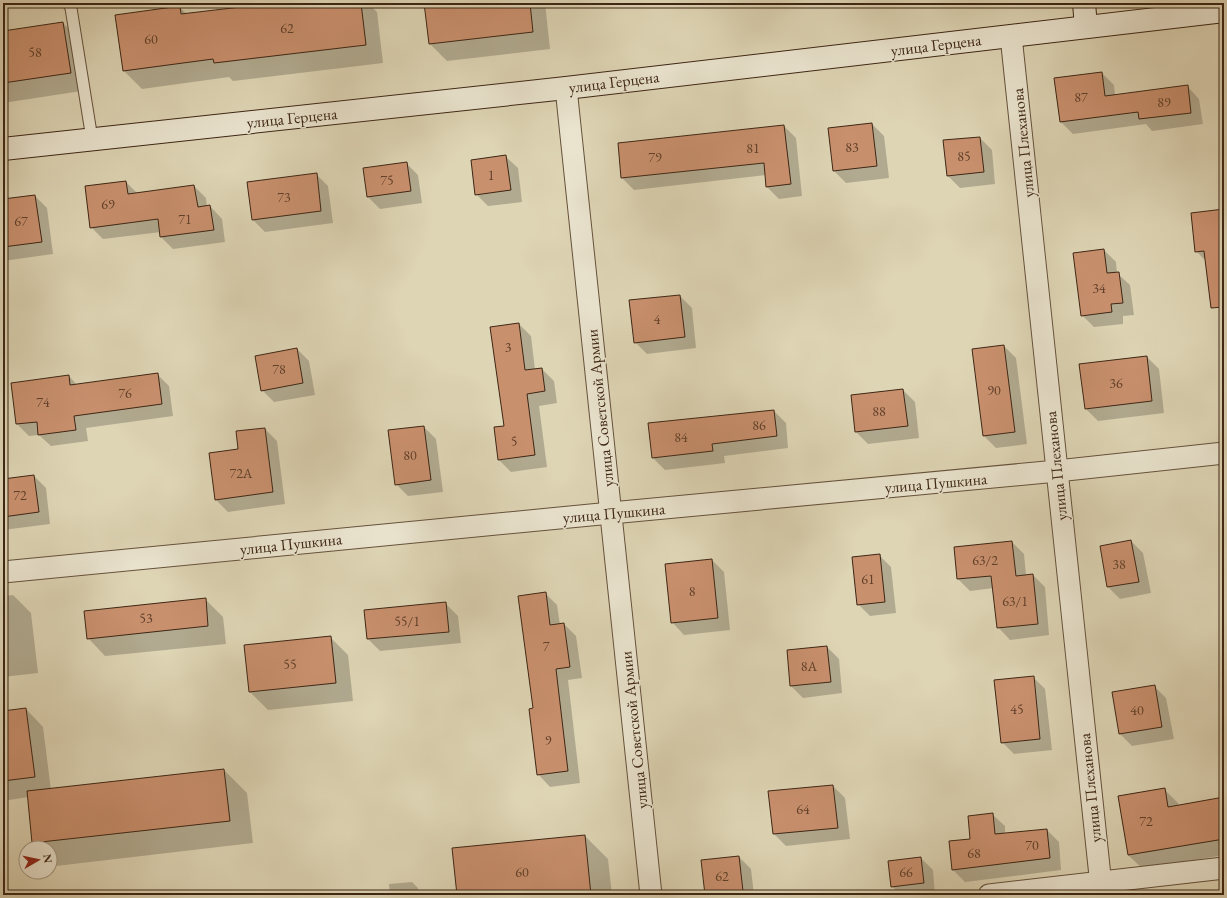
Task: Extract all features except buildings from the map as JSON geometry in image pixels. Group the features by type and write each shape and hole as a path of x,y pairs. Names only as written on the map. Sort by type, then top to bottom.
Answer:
{"street":[{"path":"1084,3 1086,27"},
{"name":"улица Герцена","path":"3,149 566,88 1224,11"},
{"name":"улица Плеханова","path":"1011,36 1101,888"},
{"name":"улица Советской Армии","path":"566,88 651,895"},
{"name":"улица Пушкина","path":"3,572 1057,471 1224,453"},
{"path":"989,895 1101,888 1224,868"}],"lane":[{"path":"68,3 71,8 92,139"}]}
